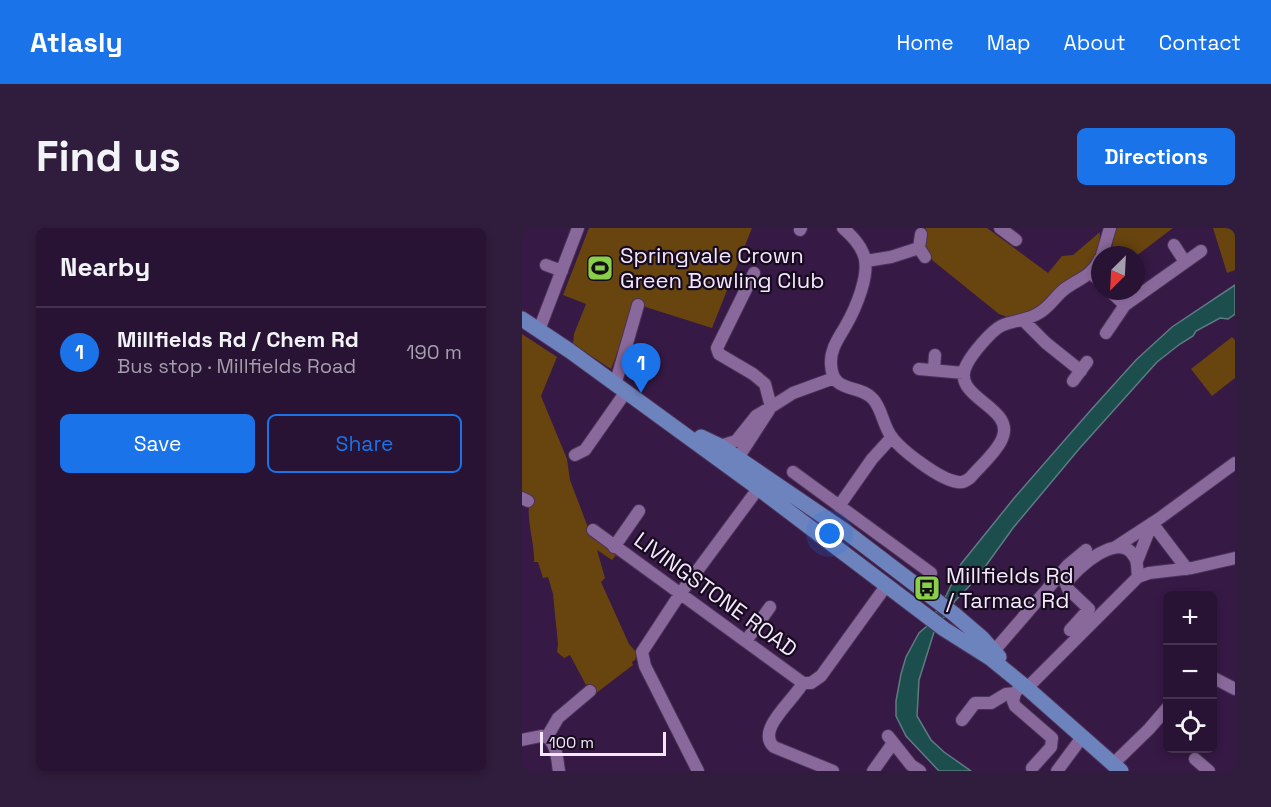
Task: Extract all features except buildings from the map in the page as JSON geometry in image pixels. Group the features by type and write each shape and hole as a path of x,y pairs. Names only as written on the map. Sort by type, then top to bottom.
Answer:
{"main road":[{"path":"522,319 668,422 762,483 845,531 982,638 992,654 1022,688 1083,736 1117,767"},
{"path":"668,422 720,446 738,458 762,483 835,547 944,629 992,654"},
{"path":"835,547 845,531"}],"street":[{"path":"539,330 578,228"},
{"path":"843,228 856,241 866,261 861,294 832,350 831,365 834,378 842,386 872,396 892,437 907,453 950,480 964,482 970,478 1001,441 1004,431 996,413 968,388 964,374 965,366 972,356 996,329 1024,321 1040,313 1065,289 1091,279"},
{"path":"1104,246 1110,228"},
{"path":"1004,229 1016,240"},
{"path":"866,261 922,253 921,234"},
{"path":"1174,245 1185,262"},
{"path":"1106,333 1125,305 1201,251"},
{"path":"546,265 562,271"},
{"path":"738,458 771,407 765,384 753,374 719,354 717,348 754,273"},
{"path":"1120,300 1125,305"},
{"path":"575,454 585,450 620,389 638,305"},
{"path":"1024,321 1080,371"},
{"path":"934,370 936,355"},
{"path":"919,369 964,374"},
{"path":"720,446 736,441 756,416 793,393 834,378"},
{"path":"839,506 872,459 892,437"},
{"path":"1070,630 1089,609 1068,589 1067,582 1086,561 1114,548 1235,463"},
{"path":"793,472 932,573"},
{"path":"698,771 645,666 642,652 680,594 762,483"},
{"path":"614,547 639,511"},
{"path":"1138,577 1137,561 1152,523"},
{"path":"1152,523 1187,569"},
{"name":"LIVINGSTONE ROAD","path":"593,530 803,683 816,681 886,586"},
{"path":"1114,548 1127,549 1137,561"},
{"path":"992,654 1068,565 1086,550"},
{"path":"1032,768 1051,747 1052,738 1015,706 1013,701 1022,688 1138,577 1149,573 1187,569 1235,558"},
{"path":"1215,563 1235,566"},
{"path":"746,641 770,607"},
{"path":"1217,680 1235,689"},
{"path":"803,683 771,725 769,740 774,747 833,771"},
{"path":"962,720 975,703 991,703 1022,688"},
{"path":"547,738 558,718 590,691"},
{"path":"1117,767 1163,713"},
{"path":"522,740 541,736 552,741 559,771"},
{"path":"1057,771 1083,736"},
{"path":"873,771 890,740 911,765 920,771"},
{"path":"1195,759 1209,771"}],"shaded area":[{"path":"589,228 752,228 712,328 636,304 611,369 573,344 574,334 586,304 563,295"},
{"path":"926,228 987,228 1048,273 1062,256 1073,255 1100,232 1099,246 1091,246 1091,268 1028,316 1007,317 999,314 932,260 924,250 924,230"},
{"path":"1115,228 1173,228 1145,249 1145,246 1112,246"},
{"path":"1213,228 1235,228 1235,270 1227,273"},
{"path":"1235,285 1235,314 1228,319 1220,318 1196,331 1193,336 1157,362 1079,449 1013,528 977,578 955,601 934,632 919,680 917,716 931,740 971,771 939,771 906,736 896,716 896,701 906,657 919,633 927,626 946,596 961,564 1015,497 1136,360 1172,327"},
{"path":"522,334 557,357 541,396 567,459 570,480 592,538 617,554 612,560 597,550 605,578 601,582 629,644 637,653 632,662 633,665 587,700 593,691 588,684 586,685 570,655 564,658 557,652 553,594 548,577 543,578 538,562 534,562 529,520 531,496 522,491"},
{"path":"1232,337 1235,340 1235,378 1212,396 1191,369"}],"place":[{"name":"Springvale Crown Green Bowling Club","path":"600,268"},
{"name":"Millfields Rd / Chem Rd","path":"641,393"},
{"name":"Millfields Rd / Tarmac Rd","path":"927,588"}]}
